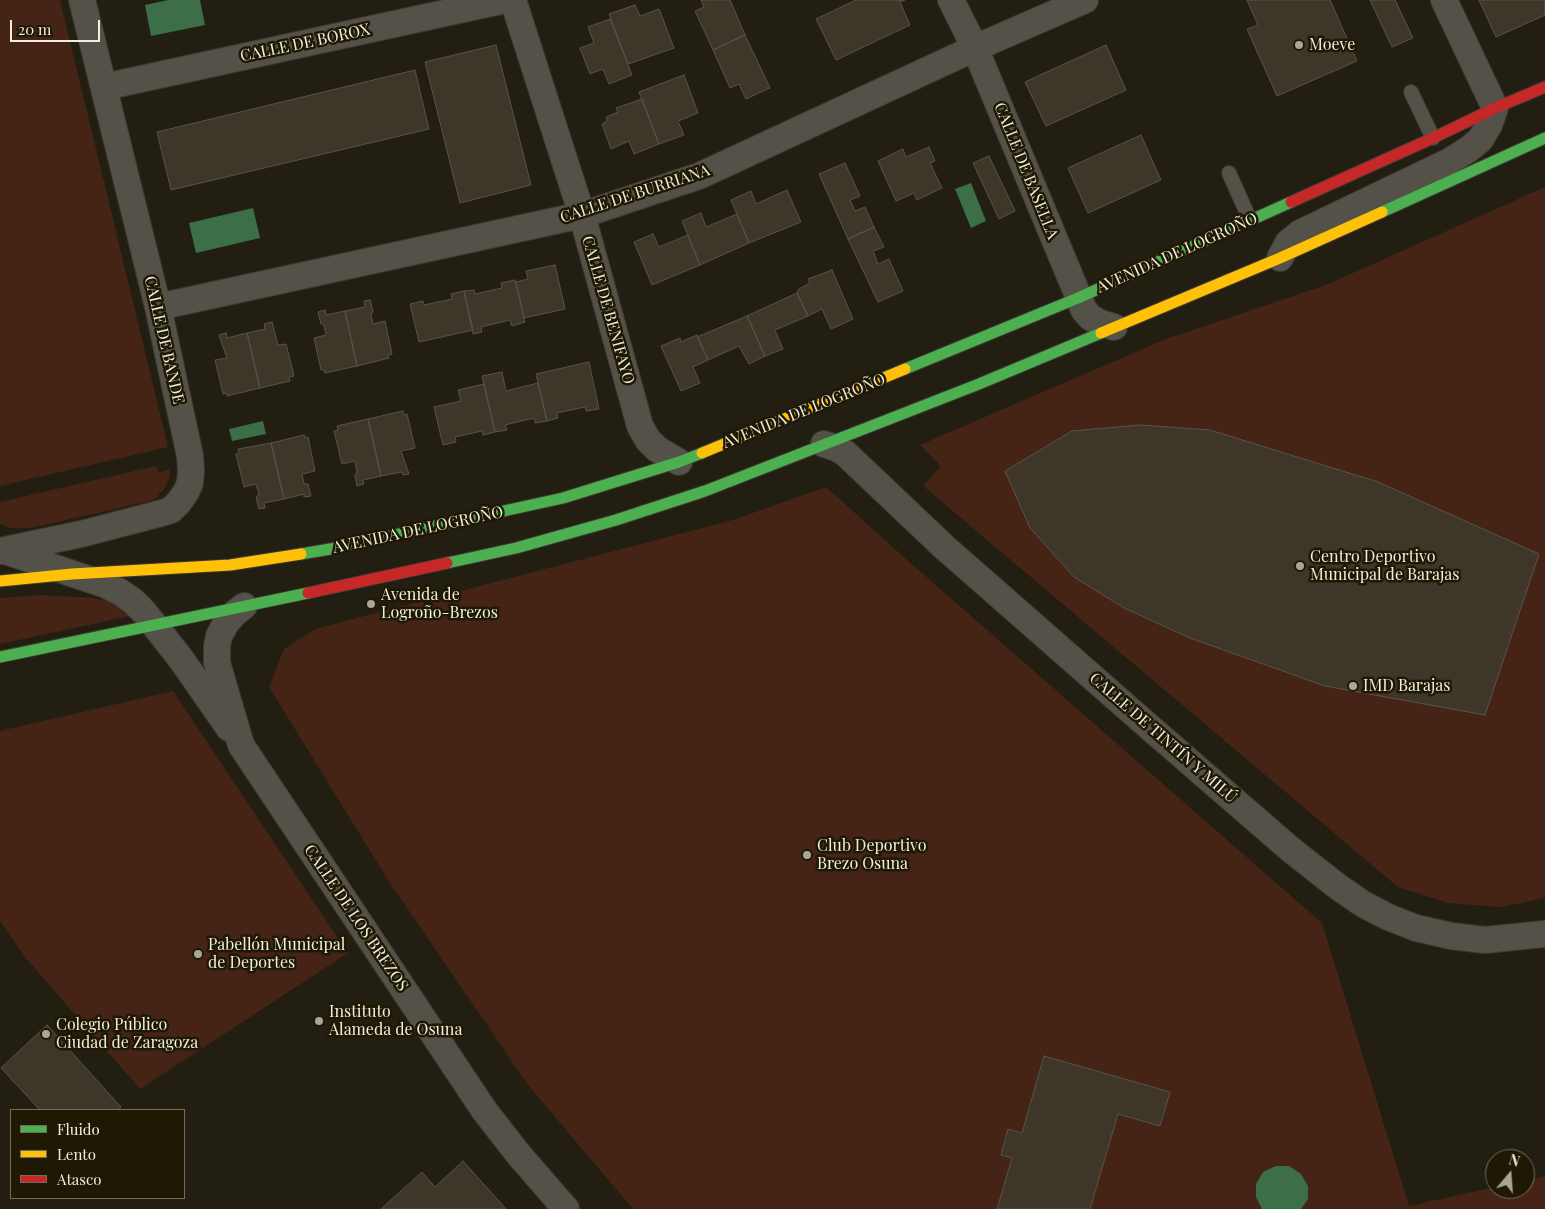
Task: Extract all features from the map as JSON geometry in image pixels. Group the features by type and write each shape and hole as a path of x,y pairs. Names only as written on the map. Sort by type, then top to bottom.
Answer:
{"main road":[{"name":"AVENIDA DE LOGROÑO","path":"0,581 72,574 230,565 330,549 563,498 679,462 1078,298 1545,87"},
{"path":"0,657 155,626 516,548 616,520 705,491 979,384 1280,258 1545,138"}],"street":[{"name":"CALLE DE BANDE","path":"2,551 162,514 171,510 186,492 191,476 190,456 158,306 82,0"},
{"name":"CALLE DE BOROX","path":"104,87 505,0"},
{"name":"CALLE DE BENIFAYO","path":"513,0 582,215 640,426 648,440 657,449 679,462"},
{"path":"526,0 536,0"},
{"name":"CALLE DE BASELLA","path":"951,0 975,48 1078,298 1090,317 1100,323 1114,327"},
{"name":"CALLE DE BURRIANA","path":"158,306 582,215 699,176 975,48 1085,0"},
{"path":"1280,258 1288,243 1300,233 1450,161 1470,149 1480,140 1495,108 1444,0"},
{"name":"CALLE DE TINTÍN Y MILÚ","path":"824,444 845,453 943,546 1290,849 1363,904 1416,928 1451,936 1485,940 1545,934"},
{"name":"AVENIDA DE LOGROÑO","path":"2,551 106,585 134,601 181,659 241,745"},
{"name":"CALLE DE LOS BREZOS","path":"244,606 226,623 219,636 217,646 218,663 241,745 484,1110 518,1156 566,1209"}],"lane":[{"path":"1411,92 1433,138"},
{"path":"1229,173 1250,220"}],"shaded area":[{"path":"0,0 60,0 168,447 0,486"},
{"path":"168,0 200,0 205,25 151,36 145,5"},
{"path":"971,183 986,221 971,228 955,189"},
{"name":"IMD Barajas","path":"1545,187 1545,898 1501,907 1448,903 1398,887 923,486 941,466 920,445 1166,339 1326,285"},
{"path":"253,208 260,238 196,253 189,223"},
{"path":"263,421 266,434 232,441 229,429"},
{"path":"156,466 159,473 170,469 165,488 154,500 31,528 11,528 0,524 0,502"},
{"name":"Club Deportivo Brezo Osuna","path":"826,487 1322,923 1409,1206 1485,1189 1485,1199 1535,1199 1535,1178 1545,1176 1545,1209 633,1209 528,1085 388,880 269,687 284,649 315,629 733,520"},
{"path":"40,595 93,598 107,601 121,608 130,616 0,644 0,598"},
{"path":"173,691 348,953 140,1089 25,957 0,921 0,731"},
{"path":"1276,1166 1289,1166 1301,1174 1308,1186 1308,1199 1301,1209 1262,1209 1256,1197 1256,1184 1263,1172"}],"building":[{"path":"701,0 730,0 745,35 713,50 695,11 704,7"},
{"path":"856,0 905,0 900,2 910,25 836,60 816,19"},
{"path":"1247,0 1330,0 1357,61 1277,96 1247,29 1258,25"},
{"path":"1370,0 1395,0 1413,38 1392,47"},
{"path":"1479,0 1545,0 1545,15 1496,37"},
{"path":"635,5 640,16 659,9 674,48 628,64 609,14"},
{"path":"610,19 632,75 609,84 603,69 590,74 580,48 594,43 588,27"},
{"path":"745,35 770,88 746,99 739,84 730,88 713,50"},
{"path":"496,45 531,185 460,203 425,62"},
{"path":"1106,45 1126,90 1046,126 1025,82"},
{"path":"415,70 429,129 171,190 157,132"},
{"path":"684,75 698,113 678,121 684,135 659,144 639,92"},
{"path":"642,99 659,144 634,154 629,141 611,149 602,124 607,121 606,117 618,112 616,108"},
{"path":"1141,135 1161,180 1088,213 1068,168"},
{"path":"929,147 935,161 930,163 942,188 917,200 914,193 896,201 878,161 903,149 906,157"},
{"path":"989,156 1015,211 999,219 973,163"},
{"path":"845,163 860,196 850,200 855,211 865,207 874,227 848,239 819,174"},
{"path":"787,190 801,222 749,243 731,200 751,191 756,204"},
{"path":"701,213 706,227 737,214 749,243 700,265 682,221"},
{"path":"874,227 884,247 873,251 878,264 889,259 903,291 878,302 848,239"},
{"path":"653,234 659,247 688,235 700,265 652,285 634,242"},
{"path":"555,265 565,309 524,318 516,282 528,279 526,271"},
{"path":"832,270 853,319 831,329 822,309 808,316 797,293 799,289 810,283 808,279"},
{"path":"515,280 525,322 512,326 510,320 481,327 482,332 473,334 464,291 474,290 475,294 502,288 501,283"},
{"path":"464,291 473,330 419,342 410,304 423,301 424,305 452,299 451,294"},
{"path":"797,293 808,316 775,330 783,349 765,356 747,316"},
{"path":"370,300 373,311 371,315 373,324 385,321 392,354 388,355 389,358 357,366 345,311 365,307 364,301"},
{"path":"325,310 326,315 345,311 357,366 325,373 324,370 321,370 314,338 326,335 318,312"},
{"path":"747,316 765,356 749,364 739,346 708,360 697,337"},
{"path":"272,322 278,345 286,344 294,376 289,377 290,381 260,388 247,333 265,329 264,324"},
{"path":"226,333 227,338 247,333 260,388 227,396 227,393 223,394 215,360 227,358 219,335"},
{"path":"697,335 708,360 693,367 700,383 681,391 661,346 680,338 681,342"},
{"path":"589,362 599,409 586,411 585,407 557,413 558,418 547,421 536,374"},
{"path":"502,372 506,391 538,383 547,421 535,423 534,418 505,425 507,430 495,432 482,376"},
{"path":"484,384 495,432 483,435 482,431 455,437 456,442 443,445 434,407 461,401 458,390"},
{"path":"403,411 404,415 407,414 415,448 401,451 409,474 403,475 402,472 381,476 368,419"},
{"path":"368,419 381,476 363,480 364,484 357,486 355,461 342,464 334,431 338,430 337,426"},
{"name":"Centro Deportivo Municipal de Barajas","path":"1140,425 1210,430 1378,482 1539,554 1485,715 1325,686 1190,638 1124,608 1074,577 1030,528 1005,471 1072,431"},
{"path":"304,435 305,438 308,437 315,471 302,474 304,484 308,484 311,496 304,497 304,494 284,499 271,443"},
{"path":"271,443 284,499 264,503 265,508 259,509 256,497 259,494 256,484 244,487 236,454 239,453 238,449"},
{"path":"47,1025 121,1107 119,1109 39,1109 1,1068"},
{"path":"1044,1056 1170,1092 1160,1126 1118,1114 1090,1209 997,1209 1012,1158 1001,1155 1008,1129 1022,1133"},
{"path":"463,1161 506,1209 381,1209 422,1172 435,1187"}],"traffic: fast":[{"path":"1382,212 1545,138"},
{"path":"905,369 1078,298 1291,202"},
{"path":"447,563 516,548 616,520 705,491 979,384 1101,333"},
{"path":"301,554 563,498 702,453"},
{"path":"0,657 308,593"}],"traffic: slow":[{"path":"1101,333 1280,258 1382,212"},
{"path":"702,453 905,369"},
{"path":"0,581 72,574 230,565 301,554"}],"traffic: jam":[{"path":"1291,202 1545,87"},
{"path":"308,593 447,563"}],"place":[{"name":"Moeve","path":"1299,45"},
{"name":"Centro Deportivo Municipal de Barajas","path":"1300,566"},
{"name":"Avenida de Logroño-Brezos","path":"371,604"},
{"name":"IMD Barajas","path":"1353,686"},
{"name":"Club Deportivo Brezo Osuna","path":"807,855"},
{"name":"Pabellón Municipal de Deportes","path":"198,954"},
{"name":"Instituto Alameda de Osuna","path":"319,1021"},
{"name":"Colegio Público Ciudad de Zaragoza","path":"46,1034"}]}
